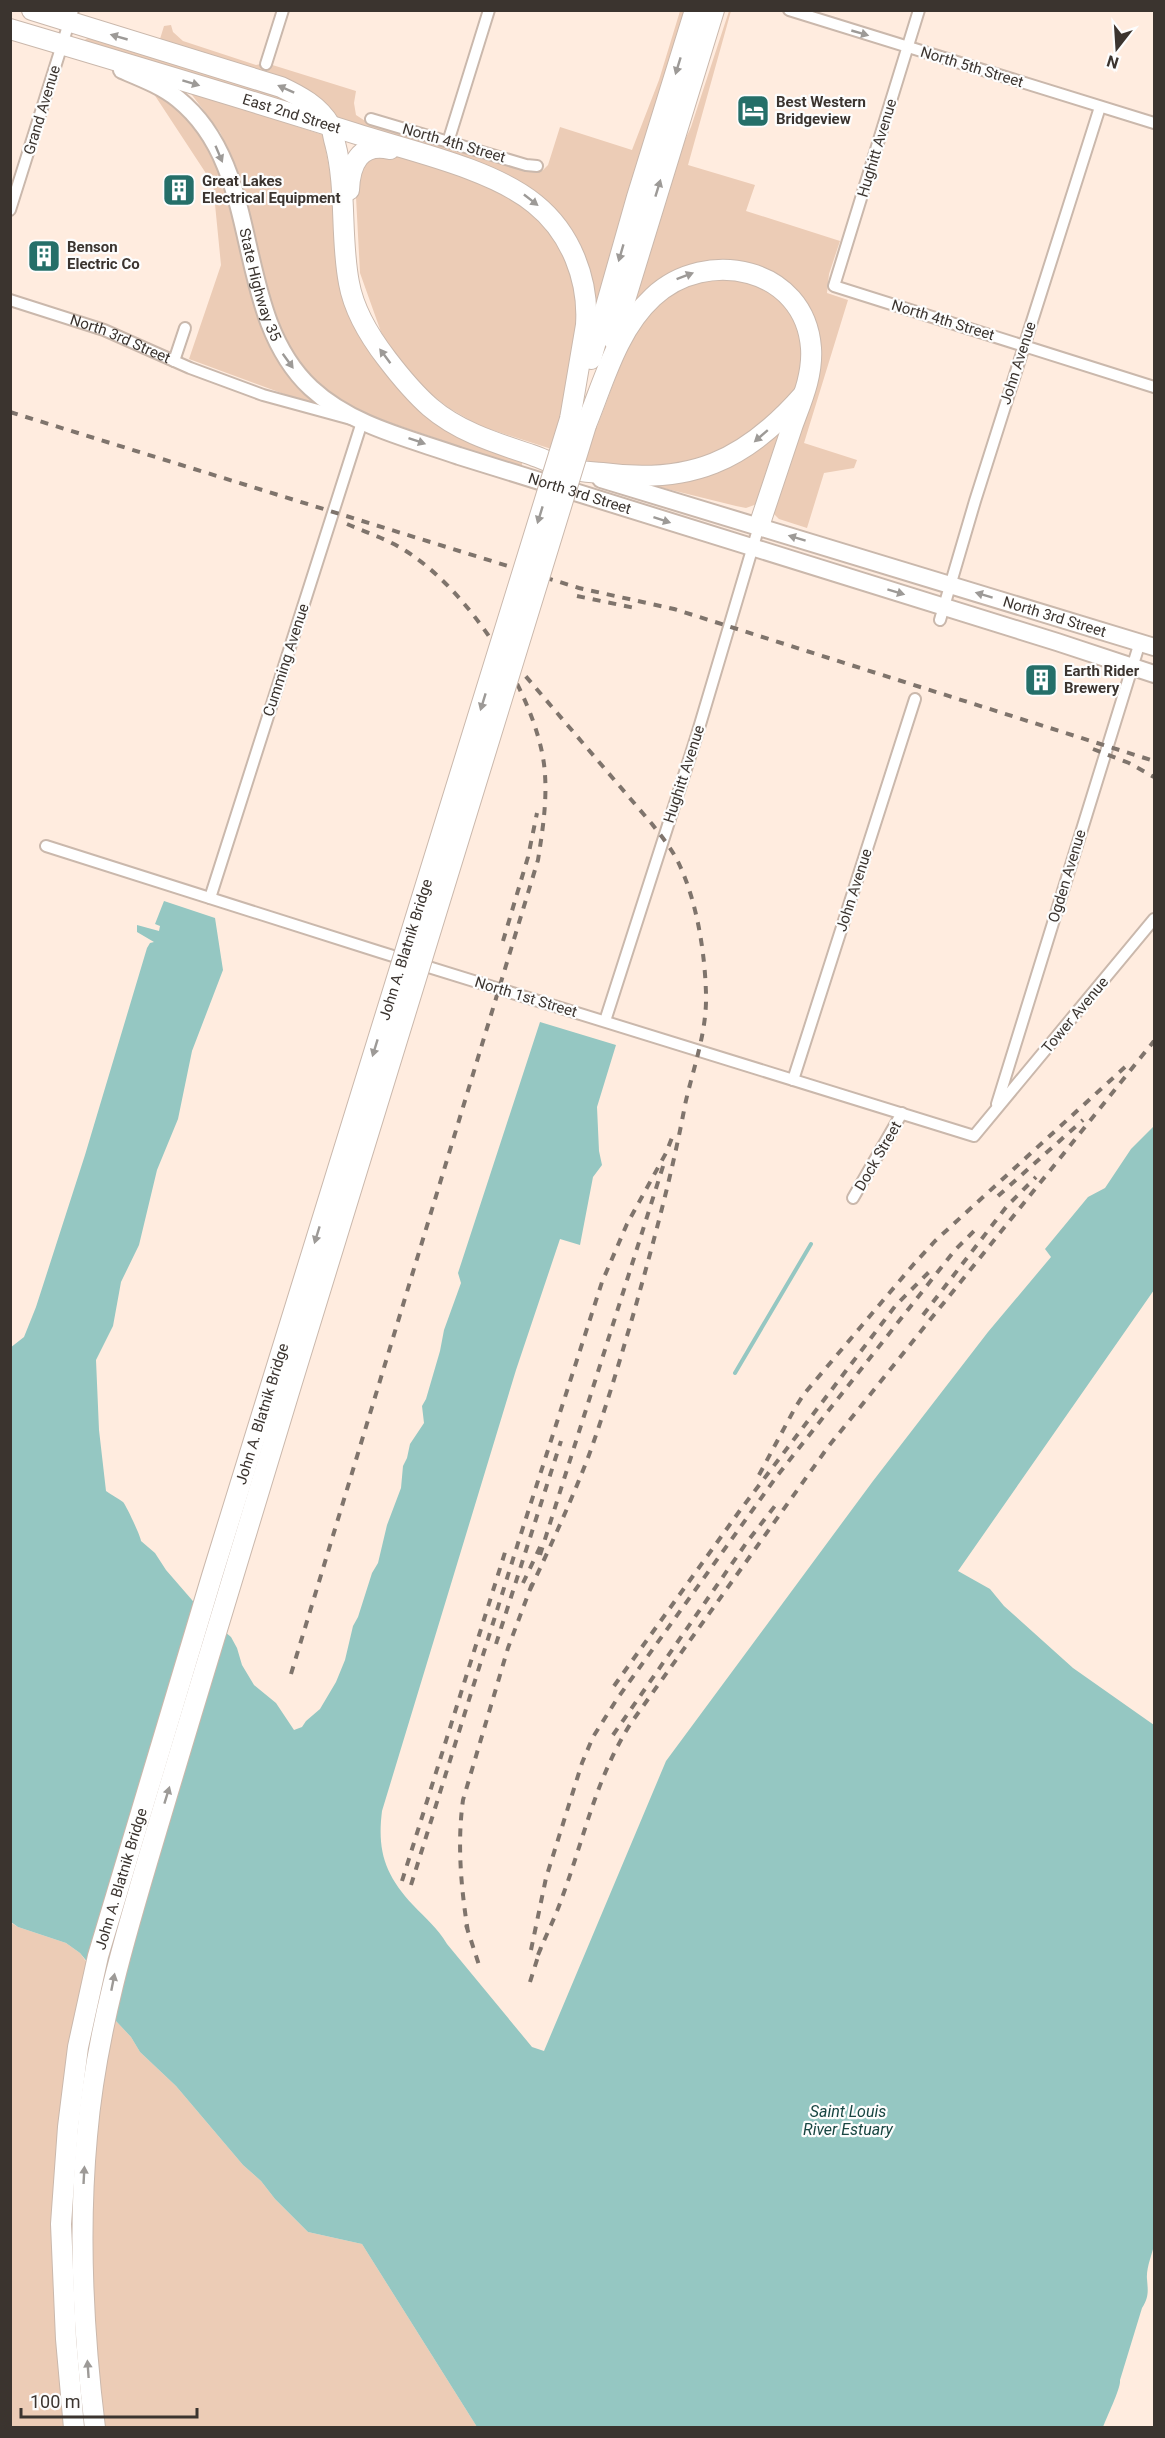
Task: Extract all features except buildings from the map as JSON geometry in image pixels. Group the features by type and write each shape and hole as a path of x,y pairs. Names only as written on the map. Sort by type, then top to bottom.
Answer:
{"highway":[{"name":"East 2nd Street","path":"32,10 71,16 281,87 302,97 314,106 330,125"},
{"path":"578,422 597,340 637,197 695,10"},
{"path":"578,422 714,10"},
{"name":"East 2nd Street","path":"10,29 330,125"},
{"path":"330,125 479,173 523,194 543,211 567,241 581,274 586,296 586,325 578,422"},
{"path":"330,125 339,166 349,284 360,315"},
{"path":"360,315 350,194 351,170 359,155 368,149 384,148 479,173"},
{"path":"578,422 619,343 640,309 671,282 706,270 729,268 765,278 795,303 802,315 811,347 811,365 759,526"},
{"name":"North 3rd Street","path":"360,315 381,352 416,393 444,418 492,442 576,471"},
{"path":"576,471 650,475 694,470 714,464 742,451 756,441 787,414 803,395"},
{"name":"John A. Blatnik Bridge","path":"74,2427 66,2339 62,2224 68,2127 78,2048 98,1956 215,1565 578,422"},
{"name":"John A. Blatnik Bridge","path":"95,2427 89,2376 83,2276 83,2199 87,2131 96,2070 117,1962 578,422"}],"main road":[{"name":"State Highway 35","path":"69,46 168,92 191,111 215,144 232,186 262,300 278,345 290,364 313,389 341,411 362,422"},
{"name":"North 3rd Street","path":"362,422 459,456 753,549 943,613 1155,674"},
{"name":"North 3rd Street","path":"576,471 1147,644"}],"street":[{"path":"266,64 283,10"},
{"path":"448,142 489,10"},
{"name":"North 5th Street","path":"789,10 1155,123"},
{"name":"Hughitt Avenue","path":"834,286 919,10"},
{"name":"Grand Avenue","path":"10,210 69,46 71,16"},
{"name":"John Avenue","path":"943,613 975,501 1100,106"},
{"name":"North 4th Street","path":"371,119 526,165 537,166"},
{"name":"North 4th Street","path":"834,286 1155,387"},
{"name":"North 3rd Street","path":"10,300 104,330 174,361 274,398 362,422"},
{"path":"174,361 185,328"},
{"name":"Cumming Avenue","path":"210,898 362,422"},
{"name":"Hughitt Avenue","path":"605,1021 759,526"},
{"name":"Ogden Avenue","path":"995,1110 1132,668 1147,644"},
{"name":"John Avenue","path":"793,1080 915,699"},
{"name":"North 1st Street","path":"46,846 974,1136 995,1110"},
{"name":"Tower Avenue","path":"995,1110 1155,919"},
{"name":"Dock Street","path":"853,1198 903,1113"}],"shaded area":[{"path":"680,11 690,11 591,340 556,215 335,124 275,78 160,39 164,26 171,25 173,32 183,41 256,65 266,63 356,91 354,103 356,115 373,126 537,171 543,170 548,165 560,127 632,150 659,80"},
{"path":"729,11 731,11 688,165 755,185 746,211 840,241 829,274 827,293 848,300 804,443 857,460 854,468 824,473 807,528 779,519 773,513 814,341 751,264 711,261 681,269 672,273 624,318 668,177 691,127"},
{"path":"88,38 143,55 178,60 274,91 308,110 83,41"},
{"path":"148,85 175,104 204,136 224,181 262,325 282,362 299,384 320,405 314,405 189,359 221,265 213,184"},
{"path":"189,91 323,135 360,334 370,351 405,397 434,422 467,442 519,461 522,463 522,468 368,415 330,394 301,365 279,329 266,288 236,166 220,132"},
{"path":"388,153 483,183 512,196 548,227 569,259 581,313 561,416 597,427 628,345 642,318 677,288 723,276 765,287 791,312 802,341 803,368 794,393 783,407 731,450 678,467 604,466 480,426 449,408 427,391 396,356 381,332 360,273 355,178 362,160"},
{"path":"783,424 757,504 746,508 639,482 669,479"},
{"path":"10,1922 18,1927 66,1943 80,1953 101,1978 116,2021 131,2037 140,2052 176,2086 243,2165 308,2232 362,2244 477,2427 11,2427"}],"water":[{"name":"Saint Louis River Estuary","path":"164,901 215,918 223,970 192,1051 178,1119 157,1170 139,1245 121,1282 113,1326 96,1360 99,1430 106,1491 123,1502 141,1541 155,1553 166,1570 205,1615 231,1637 242,1665 254,1685 276,1703 294,1730 302,1727 320,1709 336,1682 345,1660 353,1626 372,1573 378,1563 387,1525 401,1488 403,1466 410,1444 424,1423 422,1406 440,1351 444,1330 461,1283 458,1273 540,1022 616,1045 597,1107 602,1165 593,1177 580,1245 560,1239 516,1370 382,1811 381,1838 385,1862 403,1894 431,1923 532,2047 544,2051 666,1761 873,1481 988,1332 1051,1257 1045,1249 1088,1197 1105,1188 1131,1149 1154,1126 1154,1290 958,1571 990,1589 1004,1606 1073,1668 1154,1725 1154,2245 1147,2270 1147,2297 1118,2389 1103,2427 477,2427 362,2244 308,2232 243,2165 176,2086 140,2052 131,2037 116,2021 101,1979 80,1953 66,1943 18,1927 11,1922 10,1348 24,1337 36,1307 85,1155 147,948 150,943 154,942 137,932 137,925 159,931 160,926 155,924"}],"waterway":[{"path":"735,1373 811,1244"}],"railway":[{"path":"10,412 579,588 674,609 1154,761"},
{"path":"291,1674 538,860 545,800 544,764 538,735 527,704 493,642 449,587 425,565 395,544 347,524"},
{"path":"577,596 635,608"},
{"path":"505,652 652,824 674,855 686,880 695,912 702,945 706,994 702,1037 668,1183 623,1348 589,1455 529,1592"},
{"path":"1093,749 1129,763 1154,777"},
{"path":"503,941 528,857 537,813"},
{"path":"538,1955 560,1903 600,1786 631,1723 828,1447 1154,1041"},
{"path":"759,1475 804,1394 913,1265 935,1241 1125,1067"},
{"path":"998,1196 1083,1120"},
{"path":"411,1885 602,1282 627,1224 666,1153 673,1135"},
{"path":"540,1555 665,1160"},
{"path":"923,1315 1007,1206 1036,1177"},
{"path":"531,1950 546,1878 582,1763 593,1737 617,1699 777,1476 955,1250 974,1231"},
{"path":"614,1686 741,1509 896,1305 932,1269"},
{"path":"496,1644 561,1441"},
{"path":"613,1735 747,1542 778,1502"},
{"path":"523,1583 541,1545"},
{"path":"402,1881 507,1546"},
{"path":"468,1932 461,1866 460,1833 463,1800 508,1648 532,1584"},
{"path":"466,1925 480,1968"},
{"path":"530,1982 541,1947"}],"place":[{"name":"Best Western Bridgeview","path":"753,111"},
{"name":"Great Lakes Electrical Equipment","path":"179,190"},
{"name":"Benson Electric Co","path":"44,256"},
{"name":"Earth Rider Brewery","path":"1041,680"}]}
